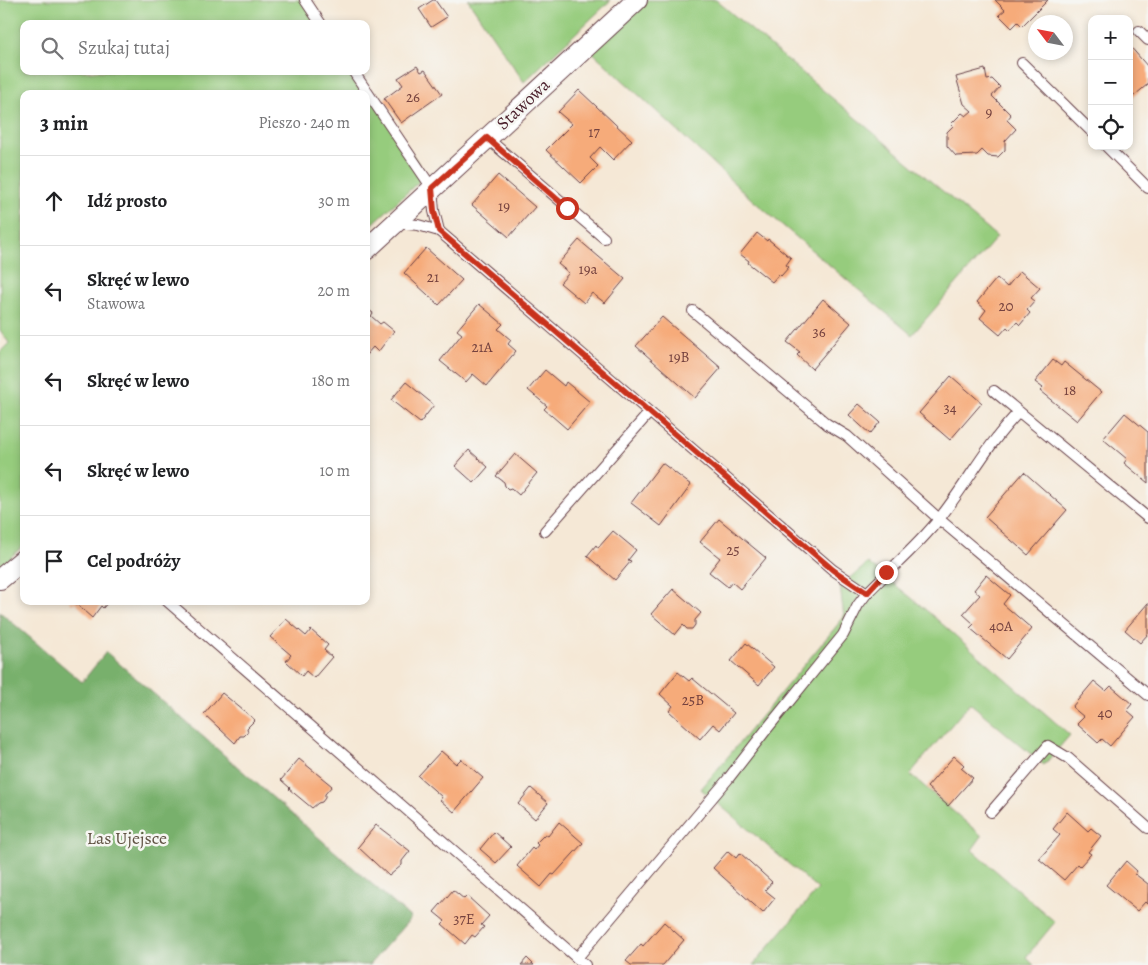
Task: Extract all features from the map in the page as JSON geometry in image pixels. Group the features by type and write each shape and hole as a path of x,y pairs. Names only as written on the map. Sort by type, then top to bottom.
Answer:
{"street":[{"name":"Stawowa","path":"370,246 637,0"},
{"path":"0,579 20,562"}],"lane":[{"path":"305,0 318,20"},
{"path":"1139,31 1148,40"},
{"path":"1022,63 1088,128"},
{"path":"356,75 366,90"},
{"path":"370,96 432,188 434,211 439,231"},
{"path":"487,138 604,238"},
{"path":"1110,150 1148,188"},
{"path":"396,223 418,225 439,231 833,570 867,593"},
{"path":"693,311 820,418 846,436 939,519 1148,695"},
{"path":"994,391 1148,518"},
{"path":"577,958 728,779 843,635 858,605 867,593 939,519 983,456 1019,412"},
{"path":"545,532 649,413"},
{"path":"171,605 585,965"},
{"path":"991,812 1048,746 1068,758 1148,828"}],"green space":[{"path":"0,0 309,0 322,20 20,20 20,75 360,75 370,90 20,90 20,549 0,567 0,352 9,343 0,330"},
{"path":"468,0 611,0 524,82"},
{"path":"643,0 716,0 997,237 912,335 749,197 589,49"},
{"path":"370,91 426,175 370,226"},
{"path":"868,563 919,604 1070,735 1044,765 970,703 910,774 982,836 972,850 1055,922 1026,957 1034,965 753,965 818,889 701,789 844,617 840,587"},
{"name":"Las Ujejsce","path":"0,612 82,682 106,652 411,918 369,965 0,965"}],"building":[{"path":"435,0 447,17 431,27 419,9"},
{"path":"995,0 1048,0 1033,15 1028,15 1028,20 1022,26 1018,22 1012,28 999,15 1005,10"},
{"path":"1133,50 1148,67 1148,84 1133,97"},
{"path":"417,66 421,72 425,70 442,94 401,123 384,99 403,85 398,78"},
{"path":"985,69 987,80 992,79 1000,87 992,96 1011,115 1007,120 1016,129 1005,141 1005,150 998,157 988,156 982,150 977,155 956,156 947,146 947,132 953,126 951,124 962,113 966,116 972,111 964,104 956,77"},
{"path":"579,90 632,140 613,160 600,147 590,158 598,166 581,183 546,150 572,124 558,112"},
{"path":"498,175 535,207 509,237 472,205"},
{"path":"757,233 767,241 768,239 791,258 786,265 789,267 772,282 748,263 749,261 740,254"},
{"path":"579,240 625,279 605,303 592,293 584,303 560,283 569,273 558,264"},
{"path":"426,248 462,280 439,305 404,273"},
{"path":"1020,271 1040,288 1031,298 1035,301 1027,310 1030,313 1020,325 1017,322 1010,330 1007,327 1000,335 980,318 986,310 977,302 997,278 1007,287"},
{"path":"823,299 851,323 812,369 797,355 800,352 787,342"},
{"path":"479,304 503,324 498,329 511,340 508,344 516,351 487,386 473,374 466,382 440,361 462,334 457,330"},
{"path":"370,311 373,313 371,316 380,324 383,322 394,331 378,352 373,347 370,350"},
{"path":"662,317 721,368 695,398 636,346"},
{"path":"1053,360 1061,366 1064,362 1101,392 1077,421 1040,391 1043,388 1035,382"},
{"path":"545,370 564,386 566,382 590,402 567,429 544,409 547,406 528,390"},
{"path":"951,376 982,403 950,440 919,413"},
{"path":"406,382 434,405 420,423 391,400"},
{"path":"859,404 880,422 870,434 849,415"},
{"path":"1125,413 1148,432 1148,483 1124,463 1127,459 1103,439"},
{"path":"469,450 488,467 474,483 455,466"},
{"path":"515,454 537,473 519,495 511,488 508,489 504,482 496,476"},
{"path":"662,463 691,485 661,526 631,503"},
{"path":"1024,472 1067,510 1028,555 985,517"},
{"path":"719,519 766,558 740,589 732,582 728,587 709,572 720,558 700,542"},
{"path":"613,531 636,550 628,560 631,561 615,580 587,556 596,545 598,548"},
{"path":"986,575 1010,595 1003,604 1032,629 1007,659 970,628 974,624 963,614 980,595 974,590"},
{"path":"673,589 701,613 695,620 695,625 692,629 687,629 683,625 675,635 651,614"},
{"path":"1148,603 1148,634 1140,643 1125,630"},
{"path":"77,605 106,605 103,608 101,606 92,618"},
{"path":"286,619 306,636 311,630 328,645 324,650 332,657 314,678 306,671 302,676 286,661 291,655 270,637"},
{"path":"746,643 774,667 759,685 731,661"},
{"path":"678,672 689,681 692,678 734,713 720,730 713,724 700,739 669,711 673,706 660,694"},
{"path":"1094,681 1106,691 1111,686 1132,704 1127,710 1135,717 1110,746 1102,739 1098,743 1077,724 1084,717 1072,707"},
{"path":"222,693 255,720 247,728 248,732 244,736 240,736 235,743 204,714"},
{"path":"441,751 456,764 461,759 483,778 454,812 440,800 442,797 418,776"},
{"path":"954,756 964,765 961,768 973,778 948,806 927,787"},
{"path":"299,759 332,786 325,794 322,802 312,808 281,780"},
{"path":"531,788 548,803 535,819 518,804"},
{"path":"1067,812 1088,831 1091,828 1101,836 1088,852 1091,854 1080,866 1078,864 1064,880 1039,859 1060,835 1053,829"},
{"path":"559,822 583,843 541,887 517,866 532,848 534,850 538,845 536,843 545,834 548,836"},
{"path":"376,825 410,851 402,861 402,865 389,876 358,847"},
{"path":"494,832 511,847 496,863 480,849"},
{"path":"728,851 736,858 740,853 772,882 765,890 775,898 763,913 713,868"},
{"path":"1126,861 1137,871 1135,874 1148,884 1148,905 1145,902 1137,911 1106,885"},
{"path":"453,890 464,899 467,896 489,916 481,925 484,927 475,937 472,935 465,944 442,924 445,921 434,912"},
{"path":"664,922 684,940 663,965 631,965 626,961 641,944 643,946"},
{"path":"527,958 534,965 521,965"}],"route":[{"path":"567,208 487,138 432,188 434,211 439,231 833,570 867,593 886,572"}]}
